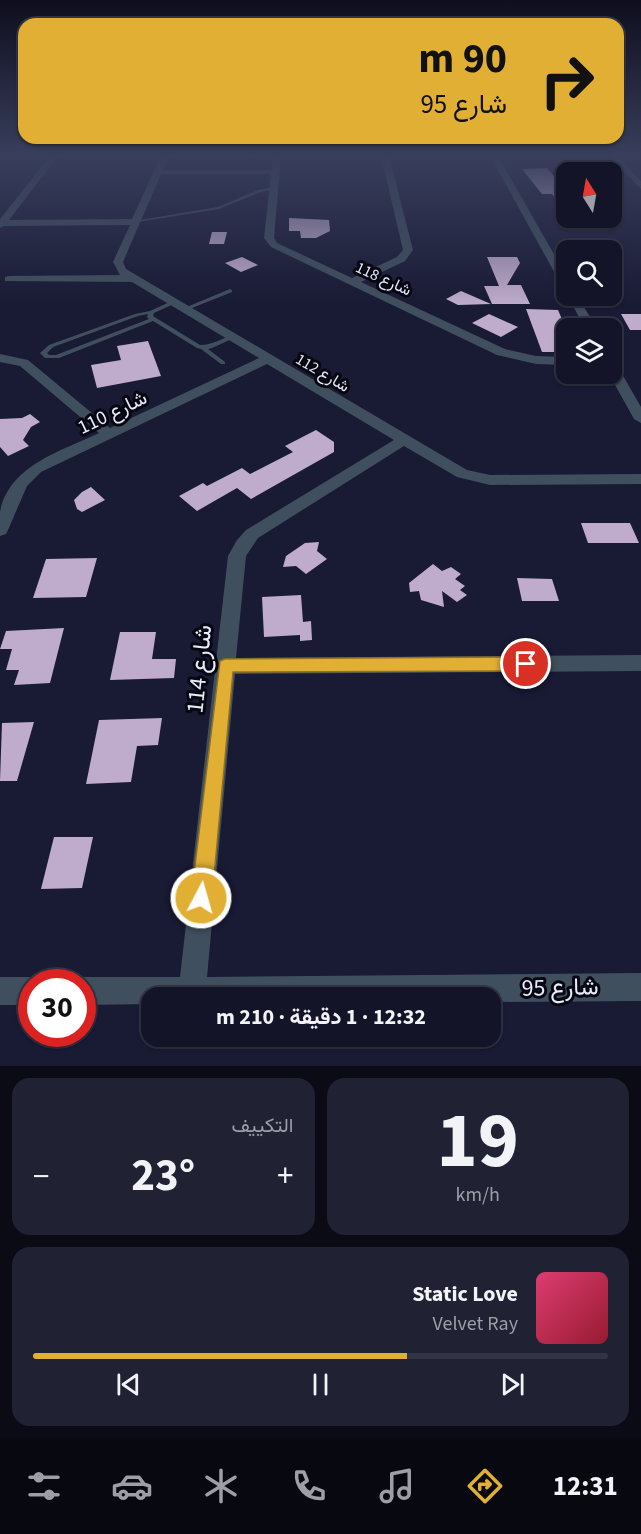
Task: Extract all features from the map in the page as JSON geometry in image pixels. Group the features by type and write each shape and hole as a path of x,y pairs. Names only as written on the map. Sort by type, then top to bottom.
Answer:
{"street":[{"path":"1,224 15,206"},
{"path":"98,277 118,265 143,206"},
{"name":"شارع 118","path":"272,206 269,237 271,241 501,352 536,360 556,361"},
{"path":"352,282 401,259 408,250 398,206"},
{"path":"522,206 556,266"},
{"path":"1,224 136,222"},
{"name":"شارع 112","path":"118,265 121,270 135,279 450,468 476,478 504,480 641,479"},
{"path":"9,279 98,277 135,279"},
{"path":"0,358 24,363 110,434"},
{"name":"شارع 110","path":"0,530 20,484 27,476 269,358"},
{"path":"622,384 641,418"},
{"name":"شارع 114","path":"192,987 236,562 243,544 259,530 403,440"},
{"path":"225,666 641,663"},
{"name":"شارع 95","path":"501,988 641,987"},
{"path":"0,990 18,991"},
{"name":"شارع 95","path":"96,991 141,991"}],"lane":[{"path":"136,222 226,206"},
{"path":"153,320 57,357 47,357 43,353 51,346 137,315 180,306 230,291"},
{"path":"152,312 150,317 153,320 203,348 223,363"},
{"path":"203,348 232,337"}],"building":[{"path":"289,218 329,220 330,231 316,238 301,238 300,231 289,231"},
{"path":"212,232 227,232 224,244 209,244"},
{"path":"242,257 258,265 241,272 225,263"},
{"path":"487,257 517,257 520,263 507,285 521,285 530,304 492,304 484,286 499,286"},
{"path":"461,291 491,304 458,305 446,299"},
{"path":"526,309 558,310 561,318 556,318 556,352 542,352"},
{"path":"489,314 518,327 501,337 472,323"},
{"path":"621,314 641,314 641,330 630,330"},
{"path":"148,341 161,376 97,388 91,365 121,360 117,346"},
{"path":"30,414 40,422 31,427 23,440 29,446 8,456 0,447 0,419 22,418"},
{"path":"316,430 334,442 334,452 251,499 237,488 197,511 179,496 203,483 207,486 242,468 250,474 293,452 285,446"},
{"path":"91,487 105,500 82,512 77,509 74,500"},
{"path":"581,523 630,523 639,543 588,543"},
{"path":"319,542 317,551 327,559 306,574 296,566 283,567 286,556 305,543"},
{"path":"97,558 86,597 33,598 46,559"},
{"path":"433,564 442,571 451,567 461,574 455,579 465,586 460,590 467,595 457,602 442,591 444,607 421,600 419,591 410,592 409,583"},
{"path":"517,578 552,579 559,601 522,601"},
{"path":"301,595 303,622 311,621 312,640 300,641 300,635 264,637 262,597"},
{"path":"64,628 50,683 14,685 19,670 6,670 12,649 0,649 6,631"},
{"path":"120,632 156,632 152,659 176,659 174,678 110,680"},
{"path":"162,718 158,745 137,746 131,782 86,784 99,720"},
{"path":"34,722 17,781 0,781 2,723"},
{"path":"54,837 93,837 82,888 41,889"}],"route":[{"path":"201,898 225,666 526,664"}]}
